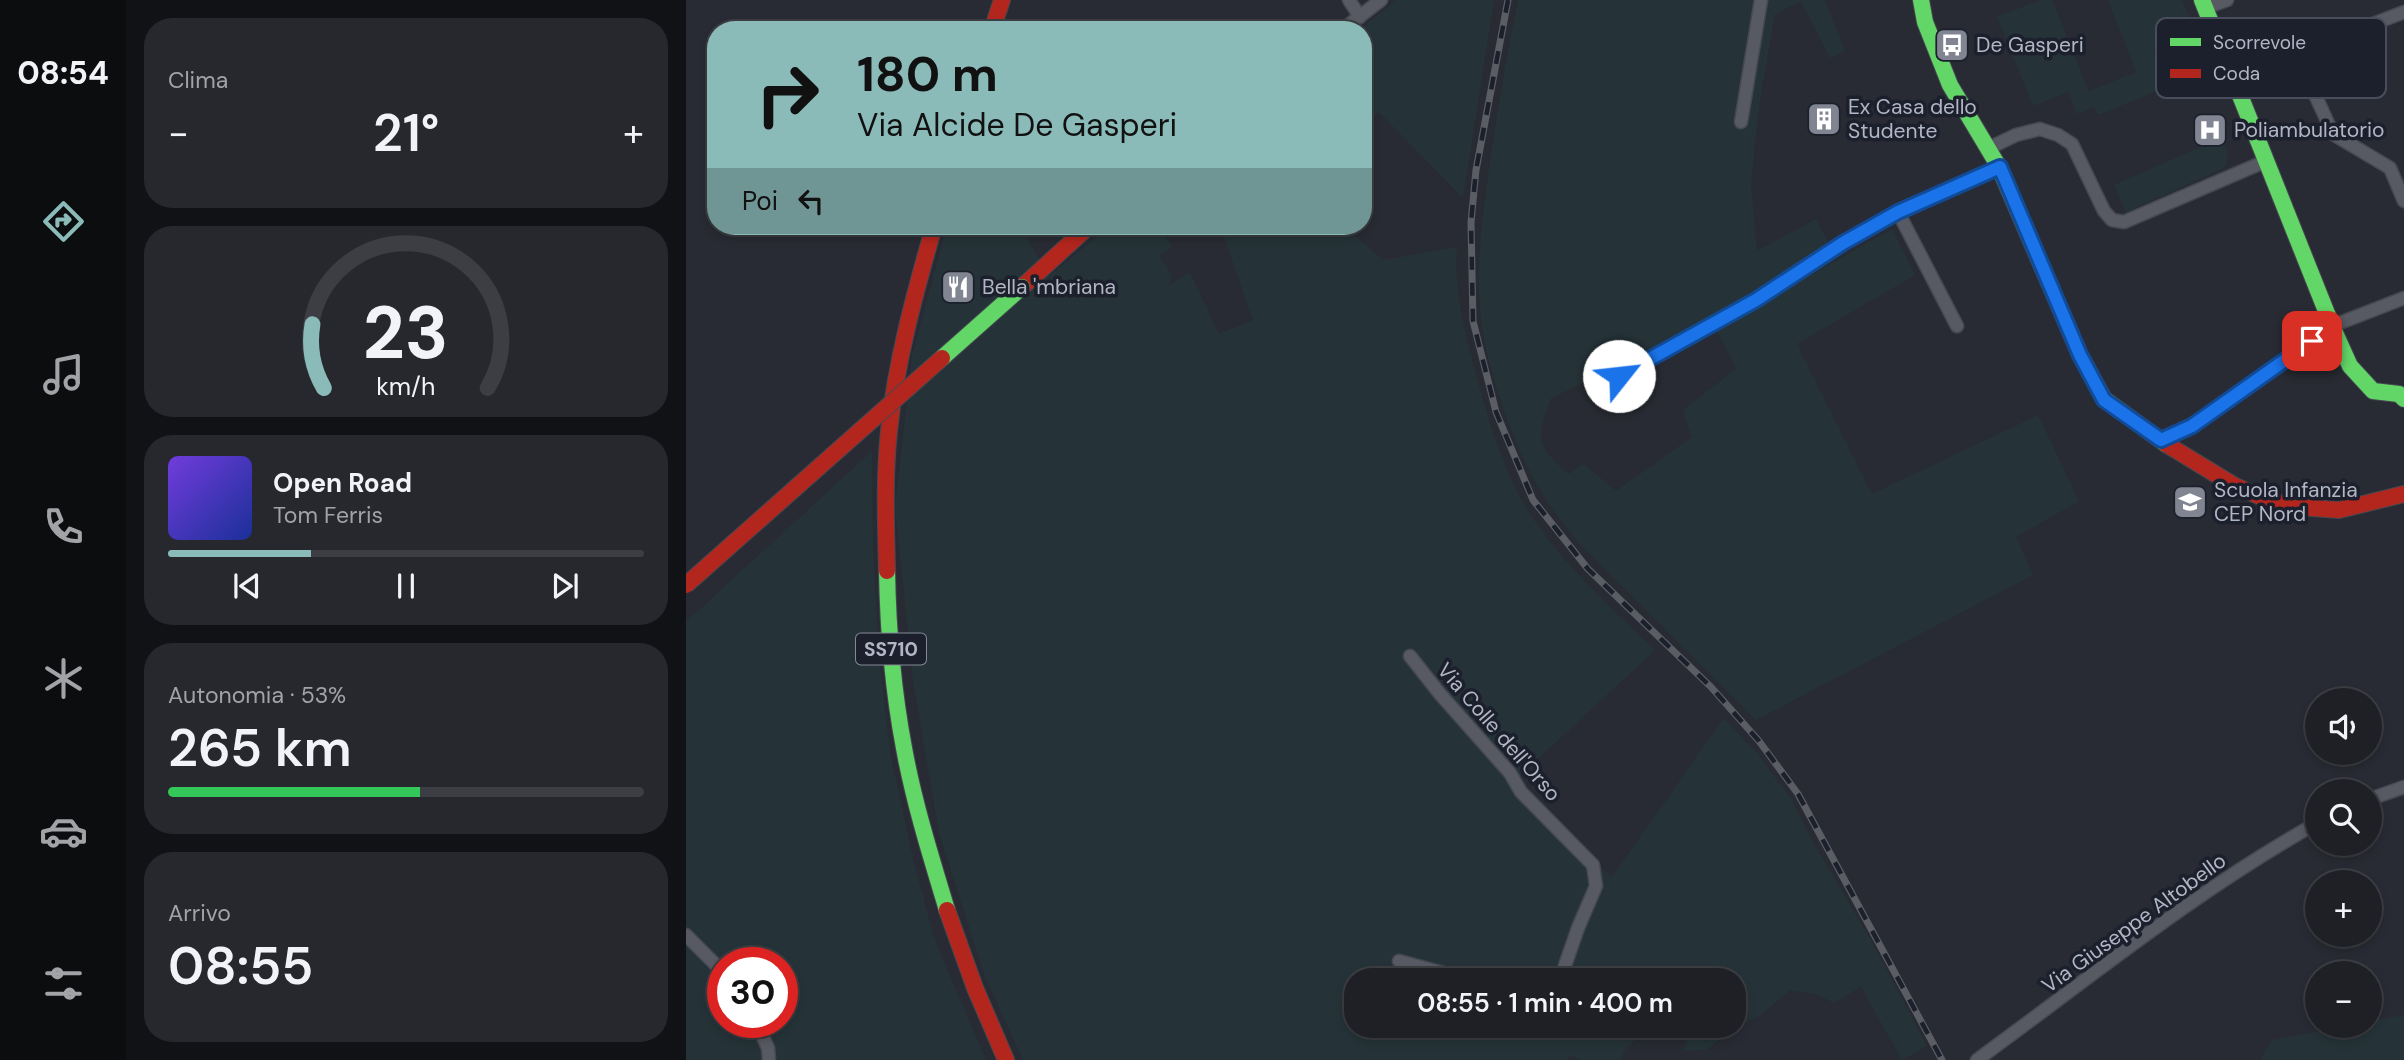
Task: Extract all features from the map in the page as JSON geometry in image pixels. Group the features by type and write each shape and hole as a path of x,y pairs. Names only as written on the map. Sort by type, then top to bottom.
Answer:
{"street":[{"path":"995,21 1002,0"},
{"path":"1349,0 1360,17"},
{"path":"1354,21 1381,0"},
{"path":"1741,122 1761,0"},
{"path":"1921,0 1925,22 1950,85 2000,167 2080,355 2104,400 2161,440 2235,486 2274,502 2339,510 2404,494"},
{"path":"2204,4 2227,0"},
{"path":"2386,19 2404,12"},
{"path":"2241,98 2350,366 2373,391 2399,394 2404,399"},
{"path":"2317,98 2333,134 2390,168 2404,201"},
{"path":"1989,148 2017,135 2040,129 2059,135 2072,144 2104,211 2112,220 2124,222 2266,161"},
{"path":"1619,376 1756,300 1843,243 1898,212 2000,167"},
{"path":"1898,212 1957,326"},
{"name":"SS710","path":"931,235 909,313 889,429 885,482 892,669 904,749 930,853 975,988 1006,1060"},
{"path":"686,585 1079,235"},
{"path":"2161,440 2192,426 2332,326 2404,299"},
{"name":"Via Colle dell'Orso","path":"1410,656 1510,773 1521,792 1593,865 1596,886 1564,968"},
{"path":"2382,795 2404,788"},
{"name":"Via Giuseppe Altobello","path":"1978,1060 2192,904 2274,847 2305,830"},
{"path":"686,935 707,956"},
{"path":"1399,961 1425,968"},
{"path":"763,1038 769,1060"}],"shaded area":[{"path":"1397,0 1494,0 1463,198 1379,112 1372,118 1370,21"},
{"path":"1518,0 1825,0 1845,51 1830,58 1801,1 1775,14 1759,106 1751,185 1757,251 1816,219 1828,242 1763,288 1607,373 1551,398 1541,433 1549,455 1568,474 1584,464 1616,491 1692,437 1683,410 1736,369 1716,329 1892,229 1915,275 1797,344 1872,494 2038,415 2079,501 2016,537 2033,575 1756,720 1581,545 1542,493 1518,446 1493,376 1480,310 1480,254 1485,199 1499,101"},
{"path":"2040,0 2052,0 2089,91 2136,72 2108,0 2182,0 2189,18 2156,18 2156,91 2098,115 2094,107 2077,114 2068,92 2033,106 1997,17"},
{"path":"2221,138 2227,154 2222,169 2126,212 2114,185"},
{"path":"945,235 1025,235 1049,276 1099,235 1164,235 1173,246 1159,256 1172,276 1168,286 1190,272 1219,334 1253,320 1223,235 1354,235 1383,260 1457,247 1458,291 1466,334 1490,422 1512,481 1532,517 1559,553 1655,650 1510,785 1533,814 1612,877 1724,718 1756,752 1792,800 1927,1046 1902,1060 1861,987 1834,1003 1816,994 1790,990 1761,1015 1746,1022 1746,968 1344,968 1344,1038 1638,1038 1625,1050 1620,1060 1582,1060 1570,1056 1566,1060 1023,1060 985,977 939,833 913,681 895,506 912,356"},
{"path":"872,451 873,547 879,656 890,752 912,855 935,941 986,1060 686,1060 686,622"},
{"path":"2404,1015 2404,1060 2260,1060 2272,1040 2305,1034 2305,1038 2382,1038 2382,1019"},
{"path":"1687,1038 1721,1038 1707,1050 1683,1051"}],"railway":[{"path":"1508,0 1476,170 1471,222 1473,321 1496,412 1533,500 1588,569 1711,687 1759,741 1798,794 1942,1060"}],"traffic: fast":[{"path":"1921,0 1925,22 1950,85 1999,167 2080,355 2104,399 2166,444"},
{"path":"2202,0 2209,18"},
{"path":"2241,98 2350,366 2373,391 2399,394 2404,399"},
{"path":"942,358 1022,287"},
{"path":"887,571 892,660 904,748 918,809 947,910"}],"traffic: jam":[{"path":"995,21 1002,0"},
{"path":"887,571 886,466 892,405 907,327 931,235"},
{"path":"1022,287 1079,235"},
{"path":"686,585 942,358"},
{"path":"2166,444 2235,486 2274,502 2339,510 2404,494"},
{"path":"947,910 975,988 1006,1060"}],"place":[{"name":"De Gasperi","path":"1952,45"},
{"name":"Ex Casa dello Studente","path":"1824,119"},
{"name":"Poliambulatorio","path":"2210,130"},
{"name":"Bella 'mbriana","path":"958,287"},
{"name":"Scuola Infanzia CEP Nord","path":"2190,502"}],"route":[{"path":"1619,376 1756,300 1843,243 1898,212 2000,167 2080,355 2104,400 2161,440 2192,426 2312,341"}]}
